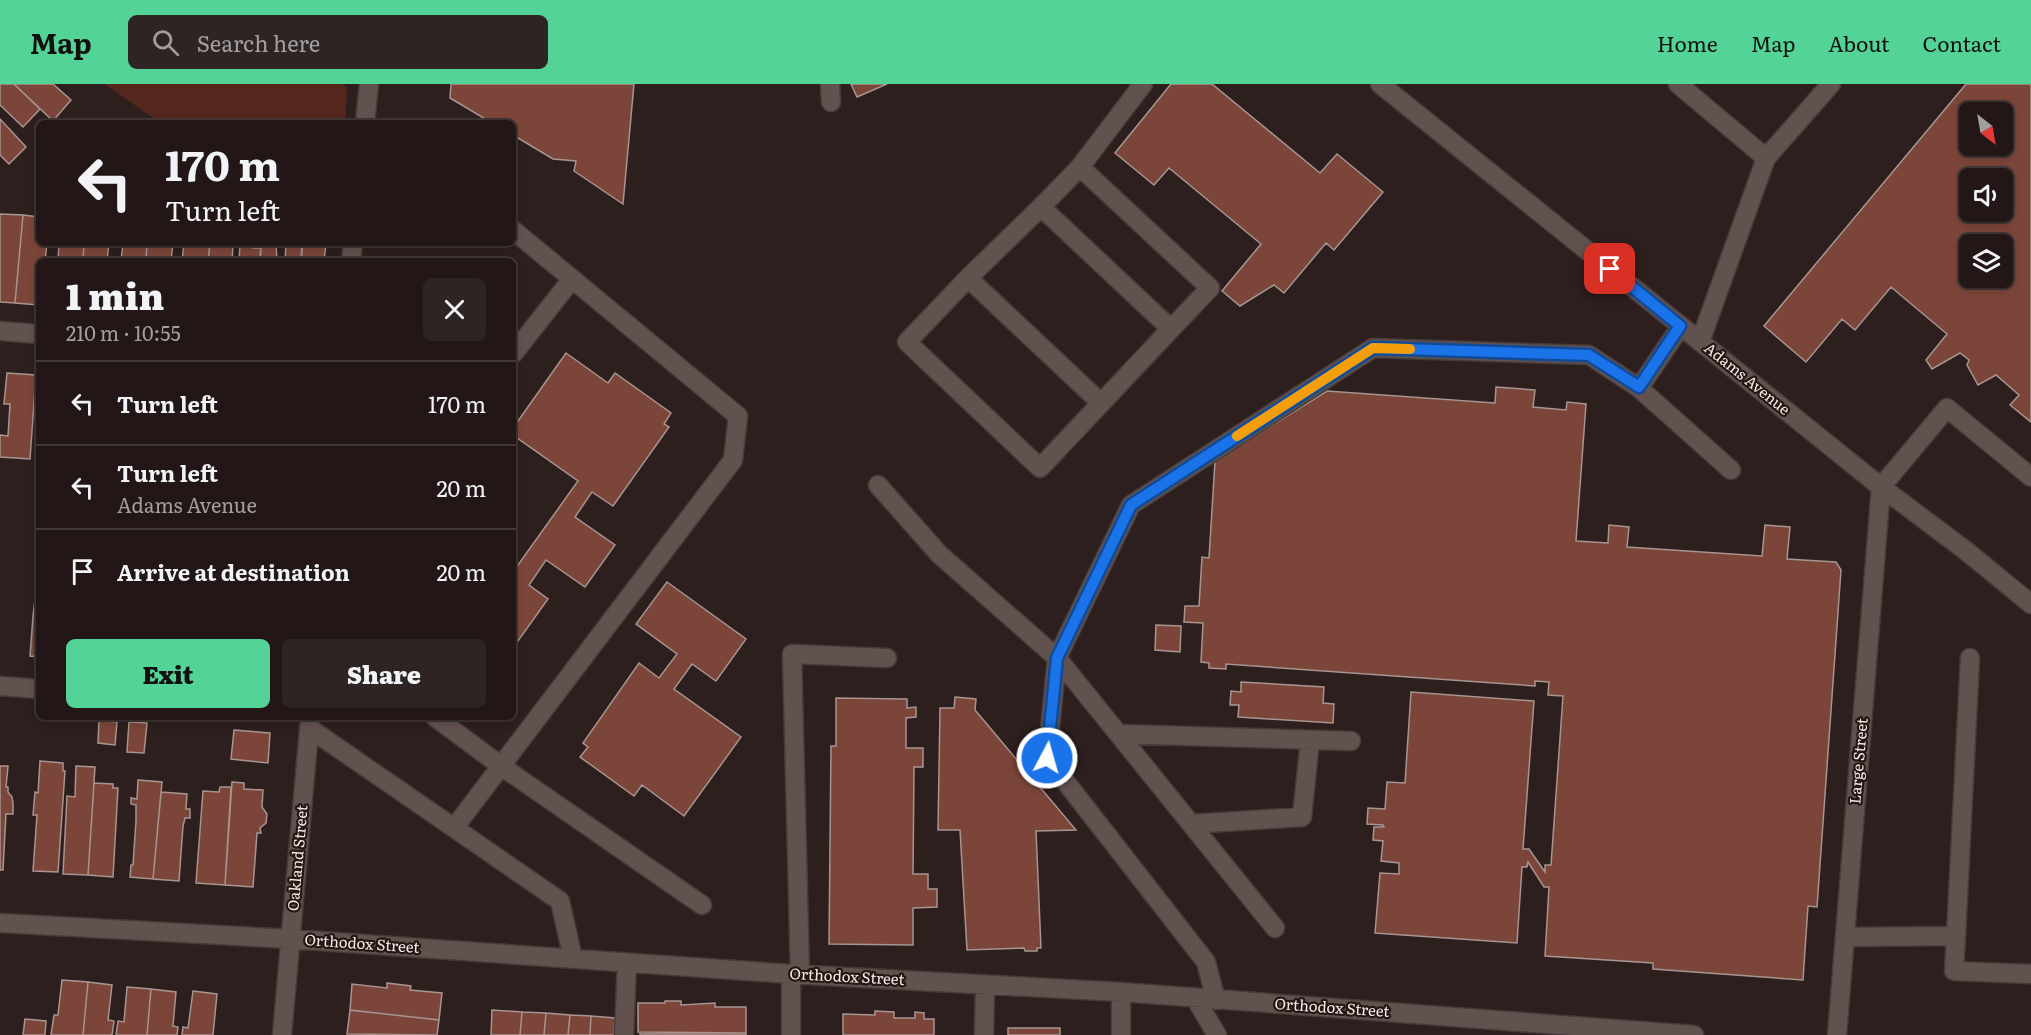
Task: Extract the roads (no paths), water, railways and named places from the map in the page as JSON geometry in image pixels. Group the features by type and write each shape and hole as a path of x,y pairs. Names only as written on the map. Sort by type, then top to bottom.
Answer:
{"street":[{"path":"365,120 369,84"},
{"path":"1080,167 1210,288 1040,468 907,342 1080,167 1143,84"},
{"name":"Adams Avenue","path":"1380,84 1881,487 1965,550 2031,604"},
{"path":"1678,84 1766,158"},
{"path":"1700,342 1766,158 1831,84"},
{"path":"1041,207 1171,329"},
{"path":"454,828 734,460 738,416 516,232"},
{"path":"968,278 1101,403"},
{"path":"516,350 572,279"},
{"path":"1639,387 1680,326"},
{"path":"0,331 36,334"},
{"path":"1216,1000 1206,962 1047,758 1057,658 1131,505 1373,348 1589,355 1639,387 1731,470"},
{"path":"1881,487 1947,408 2031,477"},
{"path":"878,484 939,554 1057,658 1275,928"},
{"name":"Large Street","path":"1837,1035 1881,487"},
{"path":"791,1035 796,975 792,654 887,658"},
{"path":"1971,658 1954,971 2031,974"},
{"path":"0,686 36,689"},
{"path":"439,720 501,766 702,905"},
{"path":"310,723 454,828 560,901 573,959"},
{"name":"Oakland Street","path":"282,1035 310,723"},
{"path":"1119,734 1351,741"},
{"path":"1191,824 1302,817 1310,740"},
{"name":"Orthodox Street","path":"0,923 291,939 796,975 1121,992 1694,1035"},
{"path":"1845,937 1956,936"},
{"path":"624,1035 627,963"},
{"path":"984,1035 985,985"},
{"path":"1120,1035 1121,992"},
{"path":"1195,998 1217,1035"}]}
